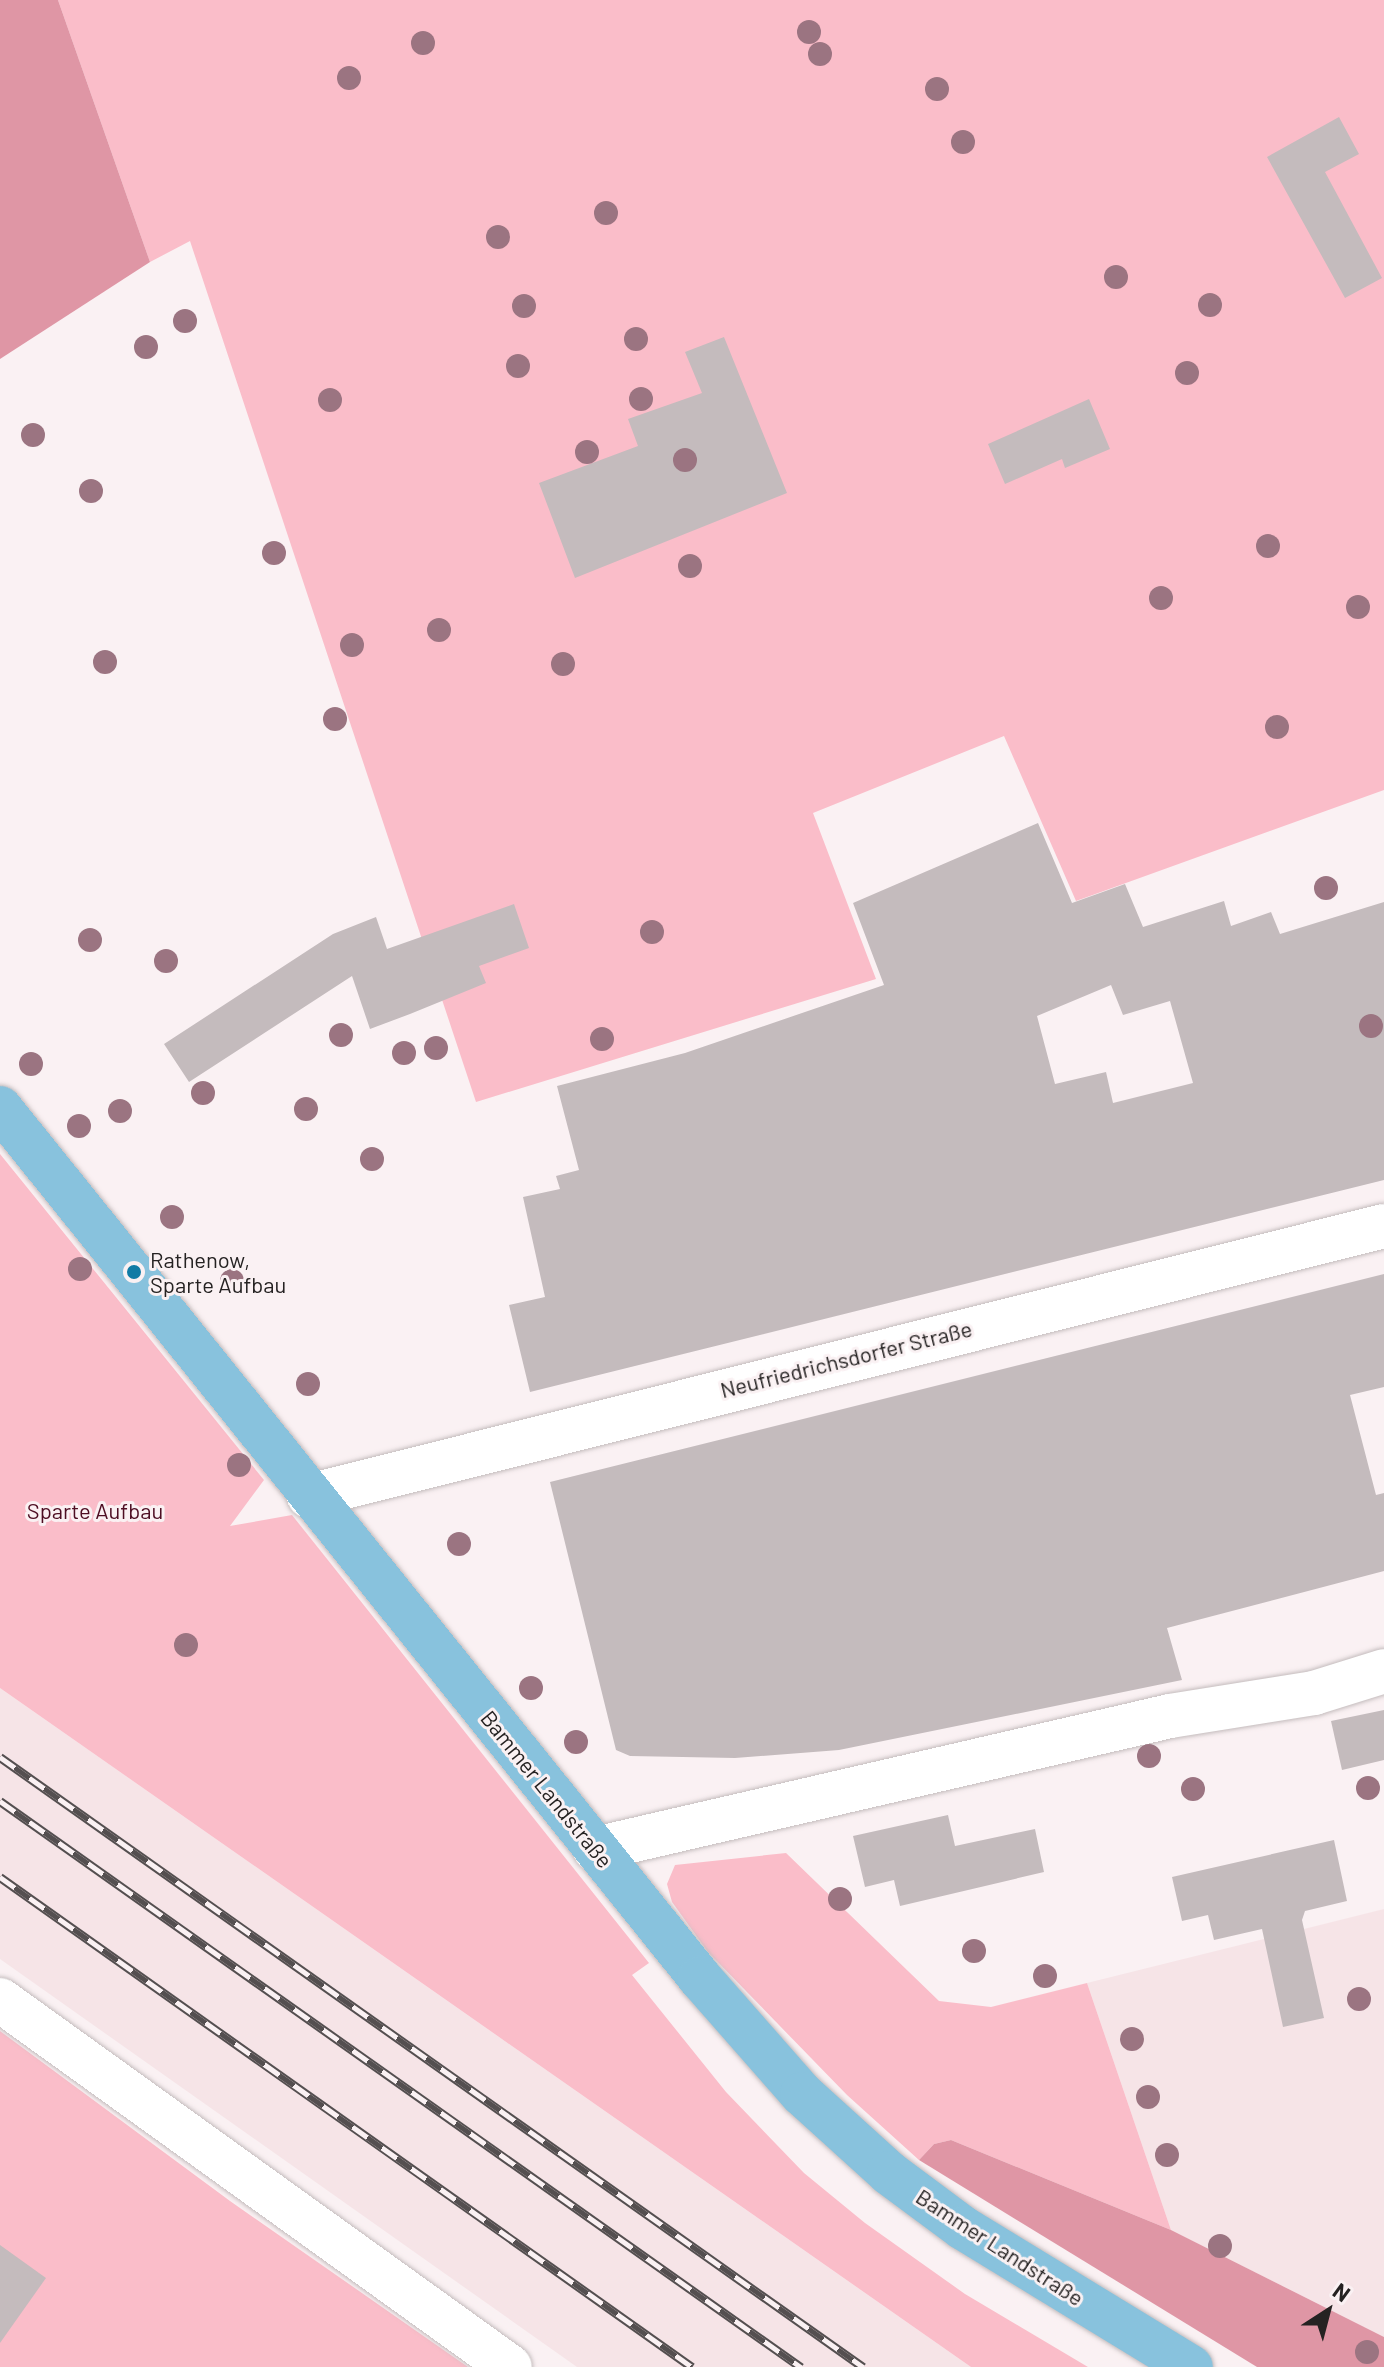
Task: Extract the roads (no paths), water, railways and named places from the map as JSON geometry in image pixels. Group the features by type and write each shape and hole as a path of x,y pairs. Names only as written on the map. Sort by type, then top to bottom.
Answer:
{"main road":[{"name":"Bammer Landstraße","path":"0,1108 595,1849 802,2094 889,2173 963,2228 1191,2367"}],"street":[{"name":"Neufriedrichsdorfer Straße","path":"309,1496 1384,1226"},
{"path":"595,1849 1170,1716 1314,1693 1384,1671"},
{"path":"0,2000 510,2367"}],"railway":[{"path":"0,1757 863,2367"},
{"path":"0,1801 801,2367"},
{"path":"0,1877 692,2367"}],"place":[{"name":"Rathenow, Sparte Aufbau","path":"134,1272"}],"park label":[{"name":"Sparte Aufbau","path":"95,1511"}]}
